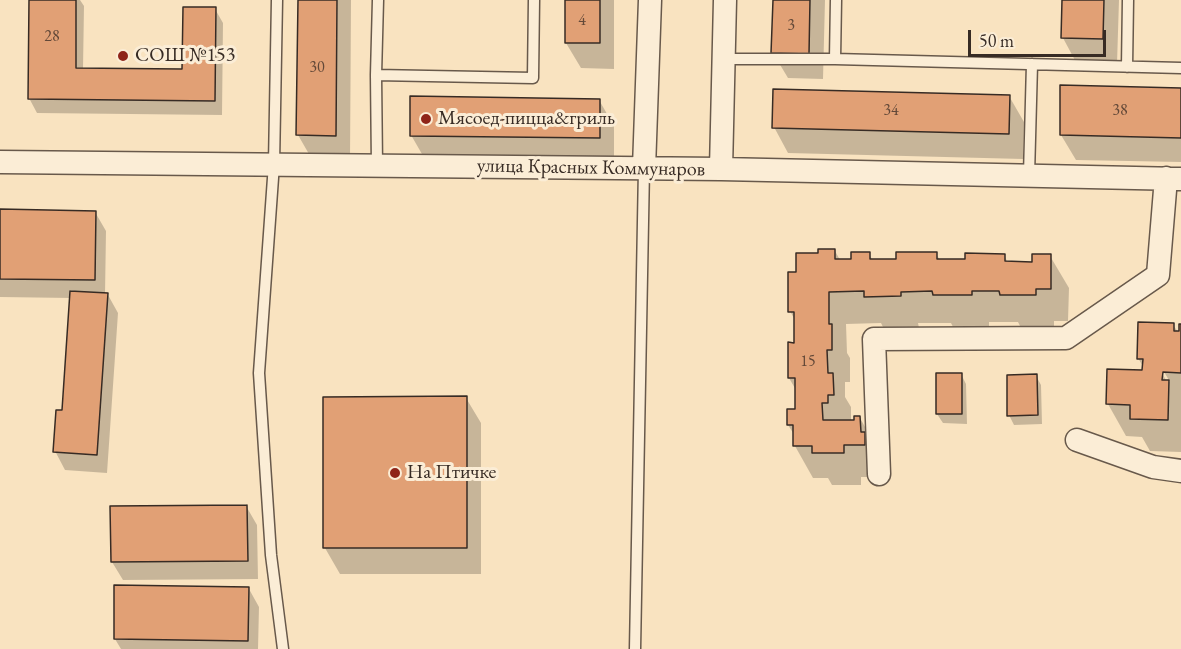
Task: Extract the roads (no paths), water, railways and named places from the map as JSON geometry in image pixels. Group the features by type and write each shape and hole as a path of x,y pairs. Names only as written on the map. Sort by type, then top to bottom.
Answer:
{"street":[{"path":"644,168 650,0"},
{"path":"721,169 725,0"},
{"name":"улица Красных Коммунаров","path":"0,162 721,169 1173,178"},
{"path":"879,474 874,339 1066,338 1158,275 1173,178"},
{"path":"1077,440 1153,467 1181,471"}],"lane":[{"path":"277,0 274,164 260,373 271,555 283,649"},
{"path":"377,166 378,0"},
{"path":"376,75 533,78 534,0"},
{"path":"835,59 836,0"},
{"path":"1127,67 1128,0"},
{"path":"724,59 835,59 1181,68"},
{"path":"1029,176 1032,64"},
{"path":"635,649 644,168"}],"place":[{"name":"СОШ №153","path":"123,56"},
{"name":"Мясоед-пицца&гриль","path":"426,119"},
{"name":"На Птичке","path":"395,473"}]}
